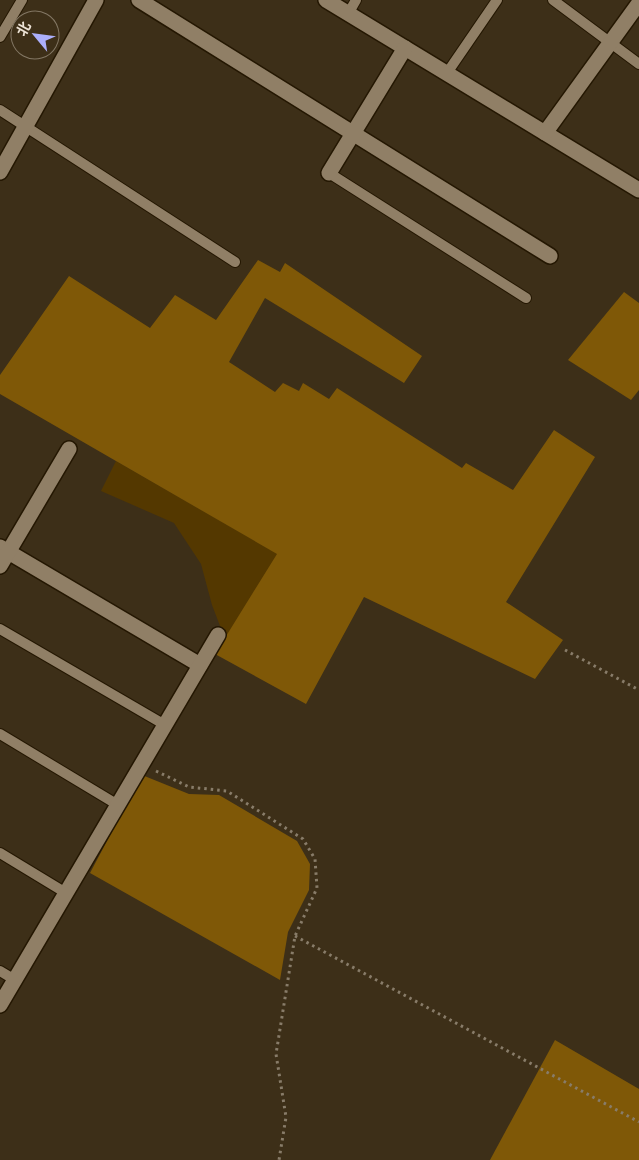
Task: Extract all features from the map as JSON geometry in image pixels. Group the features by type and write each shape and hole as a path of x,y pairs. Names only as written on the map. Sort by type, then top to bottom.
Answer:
{"street":[{"path":"0,172 96,0"},
{"path":"139,0 550,256"},
{"path":"326,0 639,190"},
{"path":"545,133 639,3"},
{"path":"329,173 405,48"},
{"path":"0,566 4,549 69,449"},
{"path":"4,549 200,665"},
{"path":"0,1005 218,635"}],"lane":[{"path":"0,37 22,0"},
{"path":"348,14 356,0"},
{"path":"446,73 497,0"},
{"path":"553,0 639,64"},
{"path":"0,110 25,128 235,262"},
{"path":"329,173 526,298"},
{"path":"0,629 165,725"},
{"path":"0,734 118,805"},
{"path":"0,853 66,893"},
{"path":"0,971 15,980"}],"path":[{"path":"565,650 639,690"},
{"path":"142,764 189,787 227,792 303,840 315,860 317,888 295,936 276,1054 286,1117 279,1160"},
{"path":"295,936 639,1122"}],"shaded area":[{"path":"258,260 280,272 285,263 422,356 404,383 265,298 229,362 275,392 283,383 299,391 303,383 329,399 337,388 462,468 466,463 513,490 554,430 595,457 506,602 563,640 535,679 364,597 306,704 215,654 277,554 0,394 0,375 69,276 150,328 175,295 216,320"},
{"path":"624,292 639,303 639,390 631,400 568,360"},
{"path":"116,461 278,554 225,639 212,605 201,564 174,523 101,491"},
{"path":"142,775 189,794 219,795 297,841 310,864 309,890 288,932 280,980 90,873"},
{"path":"555,1040 639,1089 639,1160 490,1160"}]}
